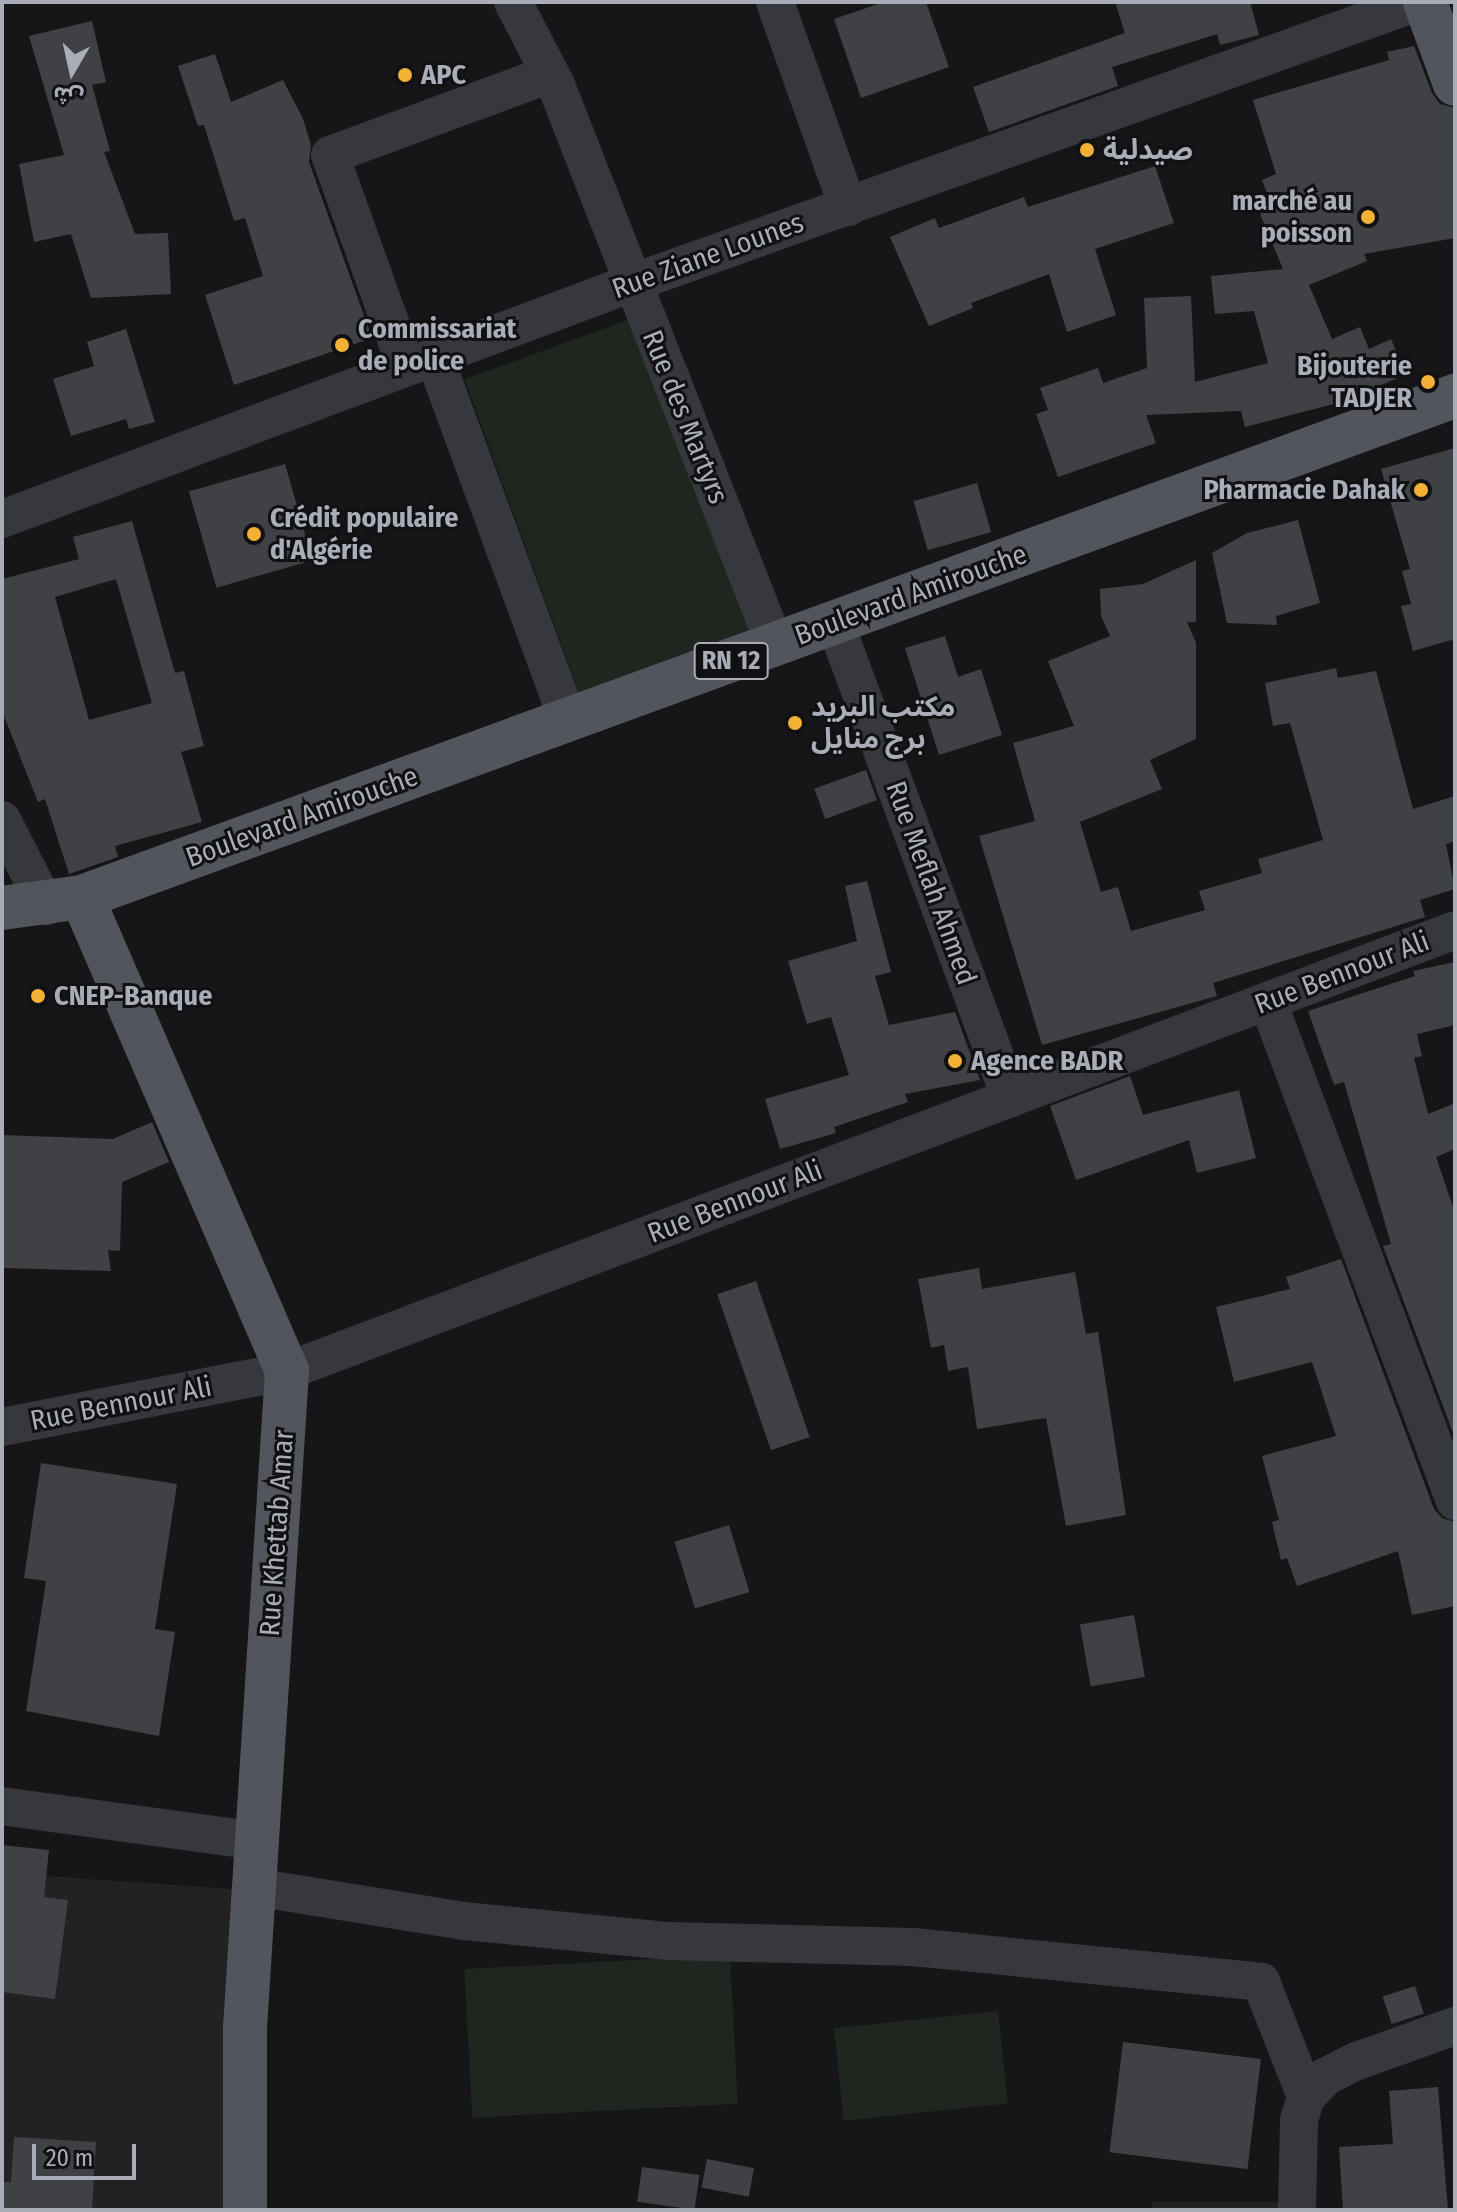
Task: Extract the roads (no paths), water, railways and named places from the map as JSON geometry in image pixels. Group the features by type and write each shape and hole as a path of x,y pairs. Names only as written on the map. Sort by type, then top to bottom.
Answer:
{"main road":[{"path":"1425,2 1455,84"},
{"name":"Boulevard Amirouche","path":"2,908 64,902 1455,396"},
{"name":"Rue Khettab Amar","path":"64,902 287,1371 245,2028 245,2210"}],"street":[{"path":"775,2 848,207"},
{"name":"Rue Ziane Lounes","path":"2,519 632,283 1418,2"},
{"name":"Rue des Martyrs","path":"516,8 550,74 775,645"},
{"path":"550,74 330,155 420,362 568,720"},
{"name":"Rue Meflah Ahmed","path":"835,623 1011,1099"},
{"path":"2,820 64,902"},
{"name":"Rue Bennour Ali","path":"2,1427 287,1371 1455,930"},
{"path":"1268,1002 1455,1501"},
{"path":"2,1806 257,1841"},
{"path":"254,1887 464,1921 667,1941 913,1947 1261,1982 1306,2097"},
{"path":"1297,2210 1299,2120 1306,2097 1325,2077 1357,2061 1455,2026"}],"place":[{"name":"APC","path":"405,75"},
{"name":"صيدلية","path":"1087,150"},
{"name":"marché au poisson","path":"1368,217"},
{"name":"Commissariat de police","path":"342,345"},
{"name":"Bijouterie TADJER","path":"1428,382"},
{"name":"Pharmacie Dahak","path":"1421,490"},
{"name":"Crédit populaire d'Algérie","path":"254,534"},
{"name":"مكتب البريد برج منايل","path":"795,723"},
{"name":"CNEP-Banque","path":"38,996"},
{"name":"Agence BADR","path":"955,1061"}]}
